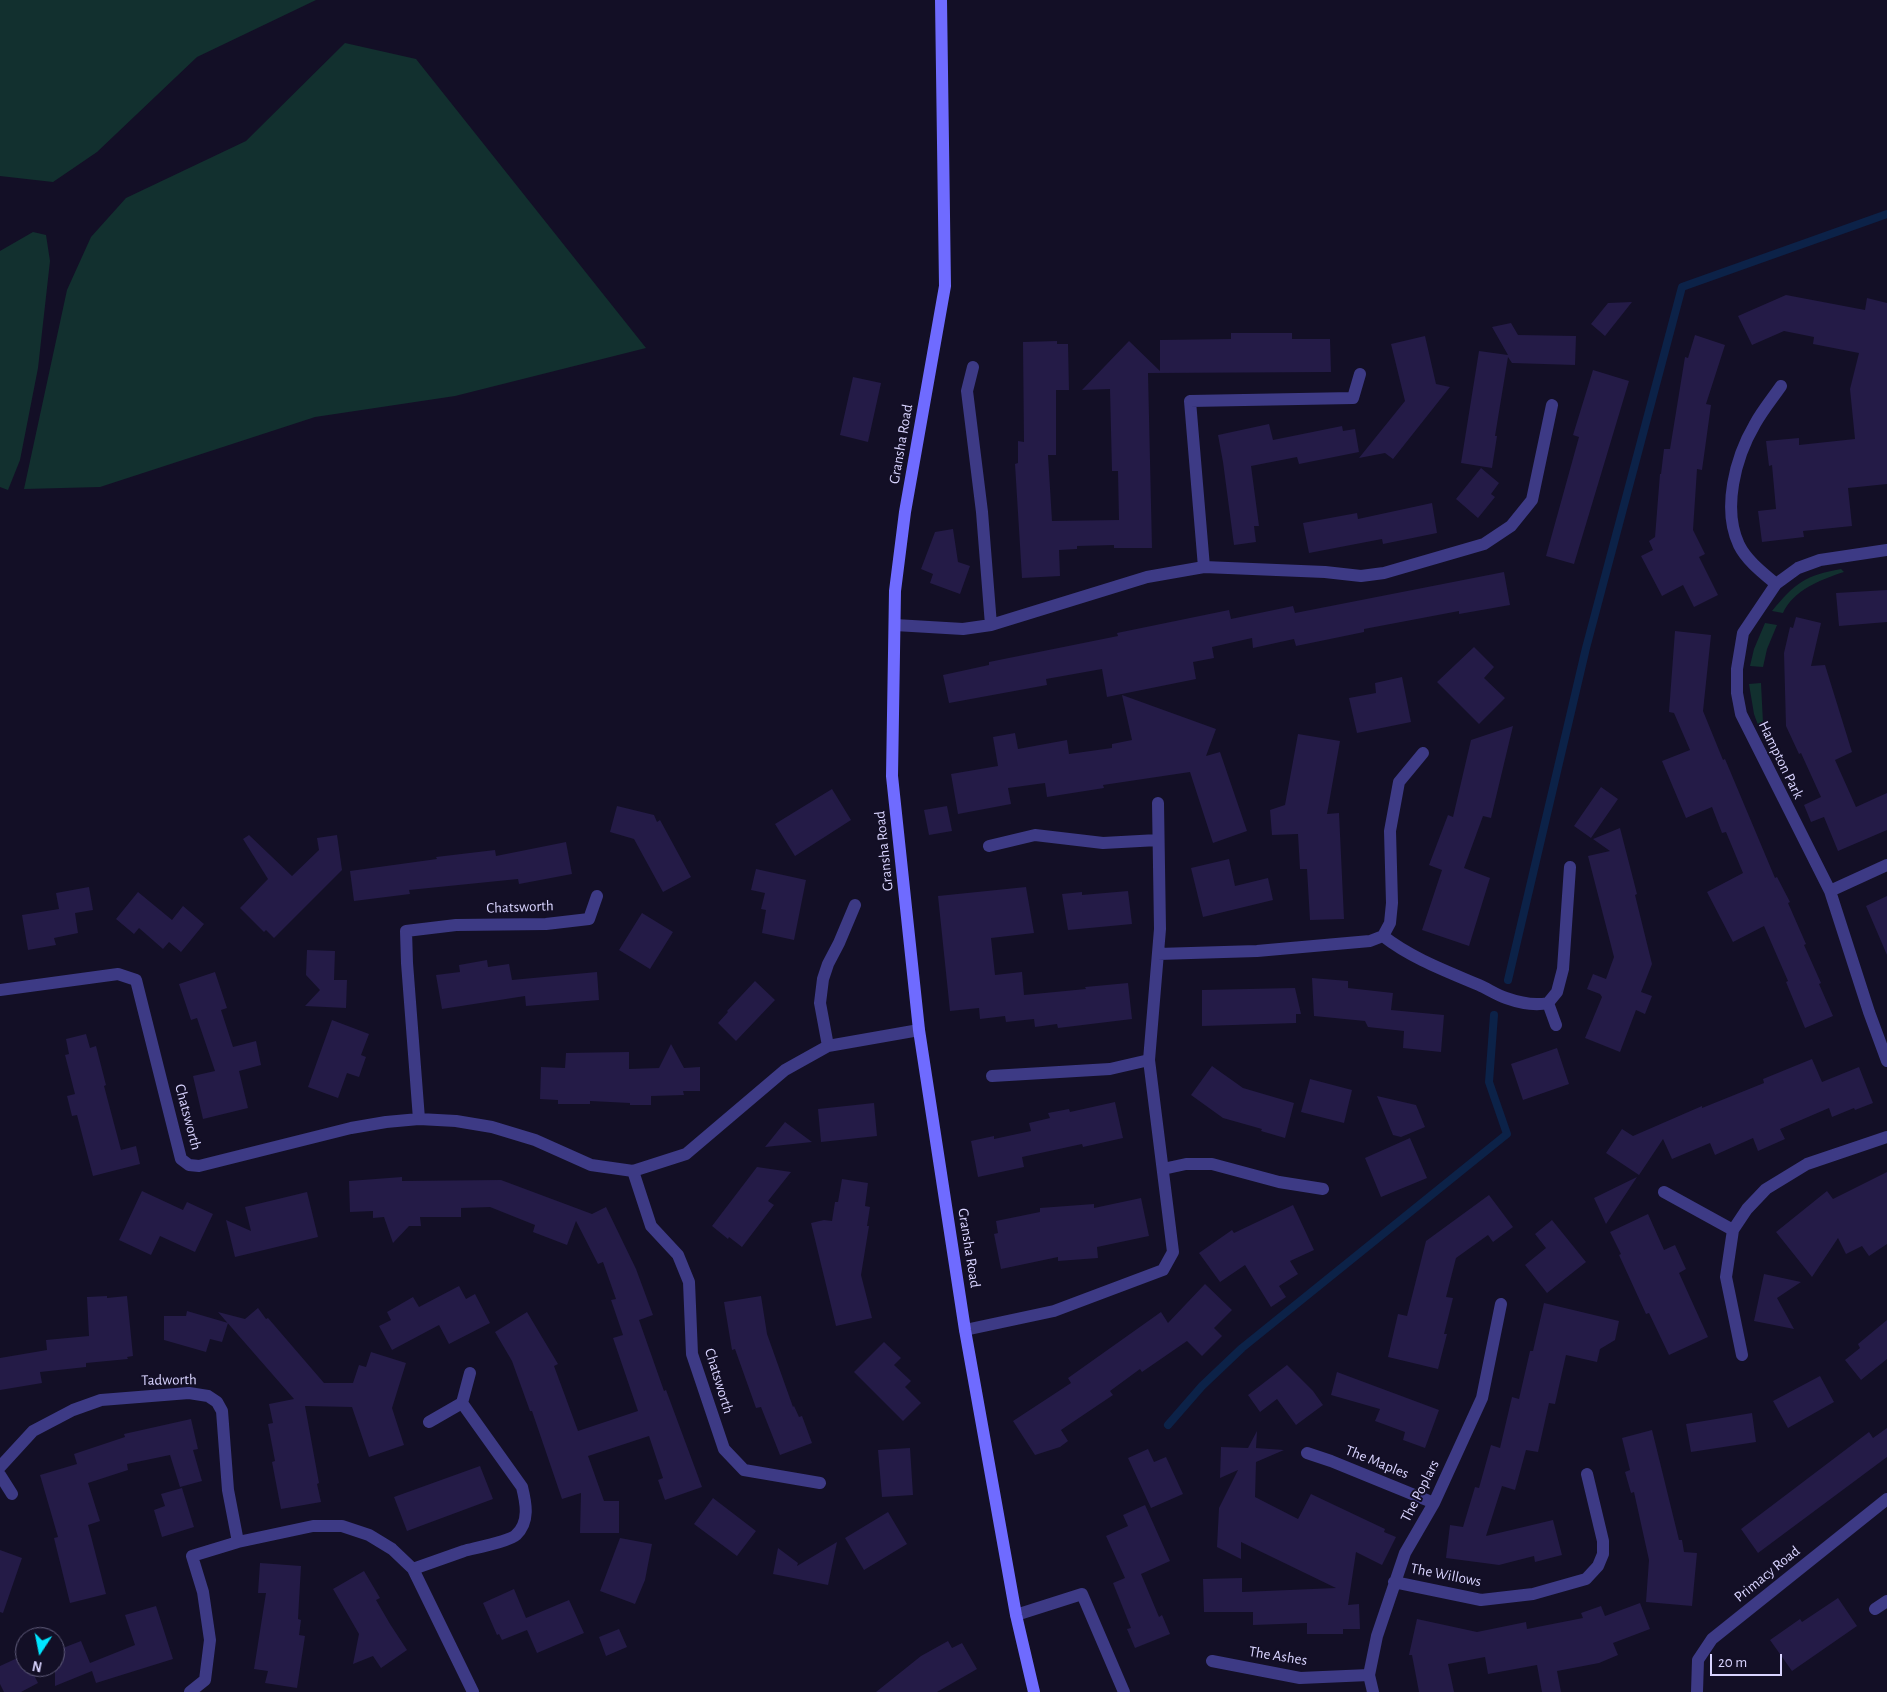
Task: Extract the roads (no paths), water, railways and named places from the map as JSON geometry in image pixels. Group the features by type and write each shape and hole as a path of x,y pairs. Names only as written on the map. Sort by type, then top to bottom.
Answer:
{"street":[{"name":"Gransha Road","path":"941,0 945,286 905,512 895,591 892,776 919,1030 965,1330 1016,1615 1034,1692"},
{"path":"973,367 967,391 982,512 991,625"},
{"path":"1204,567 1190,401 1353,398 1360,374"},
{"path":"1776,584 1755,567 1740,546 1732,523 1732,496 1739,458 1754,424 1781,386"},
{"path":"894,625 963,629 991,625 1147,577 1204,567 1325,572 1361,576 1384,573 1484,544 1512,526 1532,500 1552,405"},
{"name":"Hampton Park","path":"1887,550 1820,560 1798,568 1776,584 1743,633 1737,670 1737,693 1741,714 1830,891 1887,1061"},
{"path":"1158,954 1266,950 1370,941 1384,936 1390,923 1392,904 1390,831 1400,782 1423,753"},
{"path":"965,1330 1054,1311 1163,1270 1173,1252 1149,1060 1160,929 1158,803"},
{"path":"989,846 1035,835 1103,843 1158,840"},
{"path":"1830,891 1887,865"},
{"path":"1384,936 1400,950 1487,988 1504,998 1523,1003 1548,1003 1557,992 1563,969 1570,867"},
{"name":"Chatsworth","path":"419,1120 406,931 456,925 546,924 589,919 597,896"},
{"path":"828,1046 820,1003 823,979 855,906"},
{"name":"Chatsworth","path":"0,990 118,974 136,980 181,1159 189,1165 199,1166 386,1122 419,1120 456,1122 492,1127 535,1140 591,1165 633,1171 686,1154 784,1070 828,1046 919,1030"},
{"path":"1548,1003 1556,1025"},
{"path":"992,1076 1110,1069 1149,1060"},
{"path":"1742,1355 1726,1277 1732,1230 1747,1209 1766,1189 1807,1164 1887,1137"},
{"path":"1163,1169 1186,1164 1212,1164 1279,1182 1323,1189"},
{"name":"Chatsworth","path":"633,1171 651,1226 678,1256 689,1282 692,1354 724,1449 744,1470 820,1483"},
{"path":"1664,1192 1732,1230"},
{"name":"The Poplars","path":"1373,1692 1369,1675 1377,1636 1394,1582 1405,1553 1434,1503 1482,1398 1501,1304"},
{"path":"430,1422 462,1403 470,1373"},
{"name":"Tadworth","path":"0,1467 33,1431 73,1410 101,1400 189,1392 208,1396 217,1402 222,1411 228,1490 238,1542"},
{"path":"413,1569 515,1536 522,1528 525,1518 526,1503 522,1487 462,1403"},
{"name":"The Maples","path":"1307,1454 1434,1503"},
{"name":"The Willows","path":"1394,1582 1480,1600 1533,1594 1586,1579 1598,1566 1602,1554 1603,1541 1588,1474"},
{"path":"0,1475 12,1494"},
{"name":"Primacy Road","path":"1697,1692 1698,1660 1712,1639 1887,1499"},
{"path":"190,1692 205,1680 210,1640 203,1592 192,1556 238,1542 314,1526 342,1526 369,1535 392,1549 413,1569 473,1692"},
{"path":"1016,1615 1082,1594 1124,1692"},
{"path":"1875,1609 1887,1601"},
{"name":"The Ashes","path":"1212,1661 1300,1678 1369,1675"}],"waterway":[{"path":"1508,980 1586,648 1682,287 1887,214"},
{"path":"1168,1425 1202,1386 1242,1348 1507,1134 1489,1082 1494,1015"}]}
